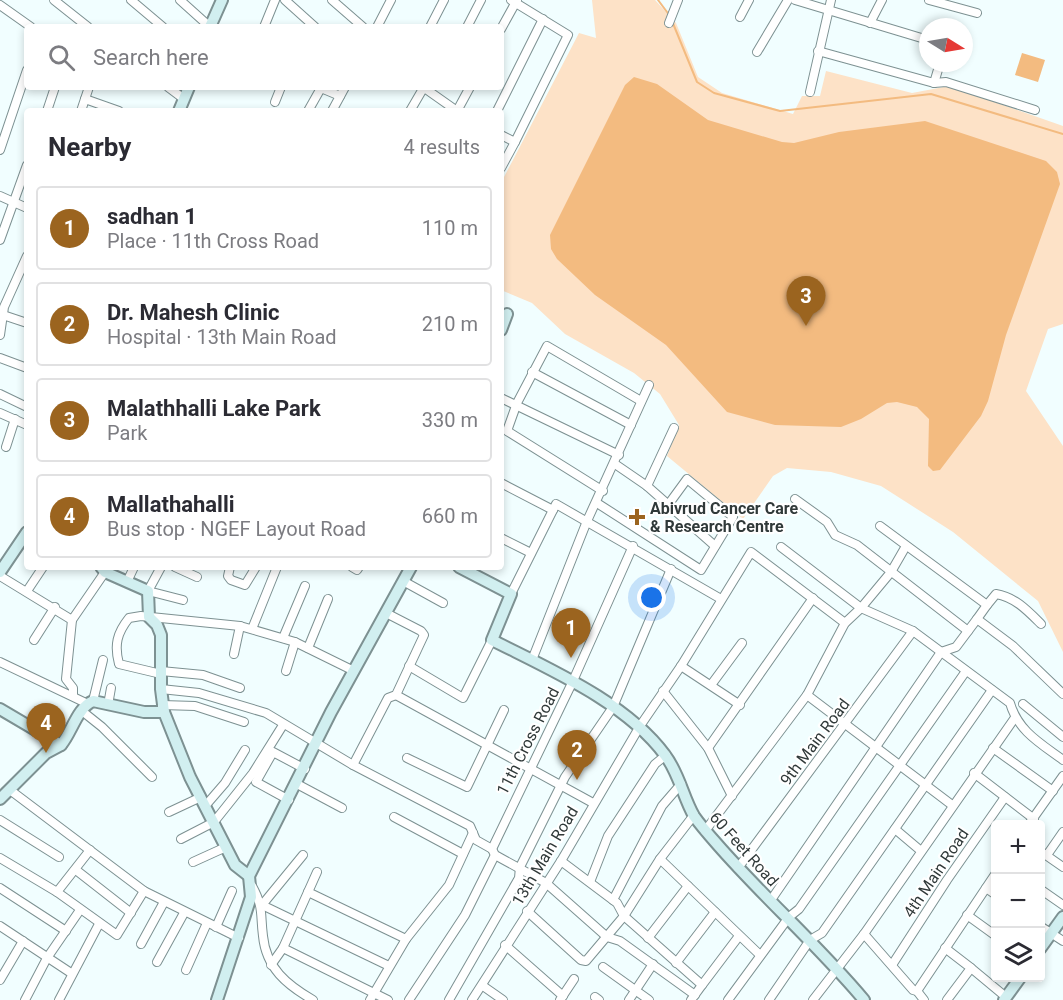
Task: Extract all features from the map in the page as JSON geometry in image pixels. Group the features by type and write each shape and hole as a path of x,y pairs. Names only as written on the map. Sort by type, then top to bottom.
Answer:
{"street":[{"path":"54,0 84,24"},
{"path":"131,0 159,24"},
{"path":"180,0 207,24"},
{"path":"211,24 222,0"},
{"path":"265,24 275,0"},
{"path":"285,0 307,24"},
{"path":"332,0 360,24"},
{"path":"378,24 389,3 380,0"},
{"path":"432,24 444,0"},
{"path":"469,24 481,0"},
{"path":"669,23 678,0"},
{"path":"740,17 749,0"},
{"path":"757,52 789,0"},
{"path":"795,0 919,37"},
{"path":"810,92 831,0"},
{"path":"870,22 882,0"},
{"path":"929,0 977,13"},
{"path":"504,24 515,1 568,35 515,142 505,149"},
{"path":"0,5 27,24"},
{"path":"498,108 543,19"},
{"path":"818,51 934,83 946,82 1035,110"},
{"path":"934,83 937,72"},
{"path":"0,150 24,79"},
{"path":"48,108 55,90"},
{"path":"82,108 88,90"},
{"path":"172,90 184,99"},
{"path":"180,108 188,90"},
{"path":"275,102 280,90"},
{"path":"310,108 320,90"},
{"path":"326,90 340,96"},
{"path":"335,108 343,90"},
{"path":"412,108 421,90"},
{"path":"435,90 454,108"},
{"path":"459,108 468,90"},
{"path":"85,99 110,108"},
{"path":"504,136 515,142"},
{"path":"0,240 24,173"},
{"path":"0,196 24,207"},
{"path":"0,335 1,315 24,263"},
{"path":"504,322 507,314"},
{"path":"1,315 24,322"},
{"path":"603,491 507,431 517,403 547,346 641,401"},
{"path":"0,358 24,367"},
{"path":"532,372 631,425"},
{"path":"532,660 587,521 603,491 649,384"},
{"path":"0,393 24,405"},
{"path":"504,399 517,403 619,455"},
{"path":"0,412 24,424"},
{"path":"6,447 15,419"},
{"path":"647,486 674,428"},
{"path":"615,464 647,486 716,546"},
{"path":"597,503 701,570 733,517 687,479 668,505"},
{"path":"504,485 553,510"},
{"path":"795,499 827,522 835,535 857,544 968,632"},
{"path":"409,666 463,698 556,504 633,546 721,599"},
{"path":"880,526 987,605"},
{"path":"24,536 0,574 55,607 72,620"},
{"path":"504,540 531,553"},
{"name":"11th Cross Road","path":"410,1000 465,915 530,767 572,683 633,546"},
{"path":"705,831 807,695 845,623 861,608 891,572 906,546"},
{"path":"781,548 861,608 913,631 1010,703 1014,718 1022,729 1063,760"},
{"name":"13th Main Road","path":"472,1000 483,986 505,945 561,861 592,803 681,666 751,552 813,598"},
{"path":"448,1000 519,878 520,867 561,786 614,707 671,569"},
{"path":"27,591 41,570"},
{"path":"73,696 73,688 66,679 72,620 103,570 148,591 183,600"},
{"path":"127,582 133,570"},
{"path":"159,570 148,591 149,617 157,625 161,635 163,709 190,777 235,865 250,879 262,905 263,938 271,965 289,986 313,1000"},
{"path":"182,570 197,577"},
{"path":"229,570 228,576 231,580 245,585 254,570"},
{"path":"252,629 276,570"},
{"path":"217,1000 251,897 250,879 354,671 410,570"},
{"path":"465,570 511,594"},
{"path":"404,581 443,603"},
{"path":"283,638 305,586"},
{"path":"771,900 941,652 956,648 996,594 1006,595 1024,607 1041,624"},
{"path":"708,748 813,598 845,623"},
{"path":"308,648 328,599"},
{"path":"34,640 55,607"},
{"path":"353,765 388,698 396,695 423,633 386,613"},
{"path":"240,688 203,675 161,672 119,664 115,649 119,633 129,618 149,617 240,626 296,642 354,671"},
{"path":"977,619 1013,646 1063,694"},
{"path":"234,654 240,626"},
{"name":"9th Main Road","path":"738,868 913,631"},
{"name":"60 Feet Road","path":"492,640 614,707 640,726 666,756 694,815 705,831 738,868 837,968 858,998"},
{"path":"286,671 296,642"},
{"path":"711,685 742,643"},
{"path":"0,799 46,753 61,745 88,705 103,660"},
{"path":"0,662 88,705 102,727 152,777"},
{"path":"681,666 740,705"},
{"path":"728,1000 789,917 799,909 966,670"},
{"path":"108,705 111,688"},
{"path":"161,689 199,693 266,713 353,765 470,826 476,840 546,883 607,937 620,941 693,998 739,936"},
{"path":"769,1000 810,940 822,933 992,690"},
{"path":"663,691 708,748 732,795"},
{"path":"396,695 592,803"},
{"path":"807,695 952,805"},
{"path":"1023,704 1063,737"},
{"path":"88,705 108,705 144,712 195,706 244,722"},
{"path":"0,709 61,745"},
{"path":"406,758 467,788 504,710"},
{"path":"813,1000 864,934 1014,718"},
{"path":"181,839 214,822 253,773 283,725"},
{"path":"993,748 1053,791"},
{"path":"169,812 203,801 225,783 245,750"},
{"path":"289,800 256,782 273,752 305,769"},
{"path":"590,882 608,836 655,764 666,756"},
{"path":"974,773 1005,797 1029,820"},
{"path":"1032,820 1063,776"},
{"path":"297,784 342,808"},
{"path":"613,900 662,806 681,784"},
{"path":"10,790 144,891 184,913 239,938"},
{"name":"4th Main Road","path":"892,965 947,879 1005,797"},
{"path":"527,911 584,961 590,959 624,916 660,859 694,815"},
{"path":"394,817 463,854"},
{"path":"0,820 59,857"},
{"path":"895,829 921,851"},
{"path":"1045,852 1063,832"},
{"path":"372,997 406,939 449,885 473,833"},
{"path":"193,862 226,847"},
{"path":"57,892 90,850"},
{"path":"1045,854 1063,867"},
{"path":"262,905 303,855"},
{"path":"0,858 57,892 117,935 144,891"},
{"path":"660,859 760,955"},
{"path":"561,861 613,900 624,916 702,985"},
{"path":"76,870 131,913"},
{"path":"271,965 283,948 317,872"},
{"path":"917,991 995,874"},
{"path":"648,938 688,886"},
{"path":"0,888 66,931"},
{"path":"986,888 991,892"},
{"path":"216,927 232,891"},
{"path":"308,892 406,939"},
{"path":"1045,892 1063,905"},
{"path":"141,944 164,902"},
{"path":"262,905 389,966"},
{"path":"25,1000 48,958 80,910"},
{"path":"676,963 715,912"},
{"path":"157,962 184,913"},
{"path":"967,915 991,932"},
{"path":"1045,943 1063,917"},
{"path":"186,970 207,923"},
{"path":"59,1000 71,973 99,924"},
{"path":"0,926 71,973"},
{"path":"1044,928 1063,941"},
{"path":"864,934 924,1000"},
{"path":"0,980 23,941"},
{"path":"505,945 561,998 574,979"},
{"path":"283,948 372,997 388,1000"},
{"path":"945,948 1005,999 1017,982"},
{"path":"629,1000 652,964"},
{"path":"603,967 649,1000"},
{"path":"947,1000 971,968"},
{"path":"483,986 503,1000"}],"shaded area":[{"path":"592,0 655,0 676,23 698,77 722,93 793,114 802,96 820,96 826,71 912,93 949,86 1063,126 1063,324 1048,329 1026,391 1063,446 1063,652 1038,601 953,532 881,486 831,472 787,468 773,476 743,519 667,456 679,425 660,394 634,373 565,334 532,303 504,291 504,177 579,33 596,38"},
{"path":"1022,53 1045,60 1038,82 1015,75"},
{"path":"634,77 657,84 708,120 782,142 794,143 839,132 925,121 1046,161 1057,172 1060,184 1006,335 988,401 981,416 940,470 933,471 928,466 929,419 917,407 897,402 887,403 861,419 841,427 775,425 727,412 666,345 595,295 557,259 551,249 550,235 625,85"}],"waterway":[{"path":"658,0 670,16"},
{"path":"672,21 697,82 714,93 780,111 931,94 1063,134"}],"place":[{"name":"Malathhalli Lake Park","path":"806,326"},
{"name":"Abivrud Cancer Care & Research Centre","path":"637,517"},
{"name":"sadhan 1","path":"571,658"},
{"name":"Mallathahalli","path":"46,753"},
{"name":"Dr. Mahesh Clinic","path":"577,780"}]}
